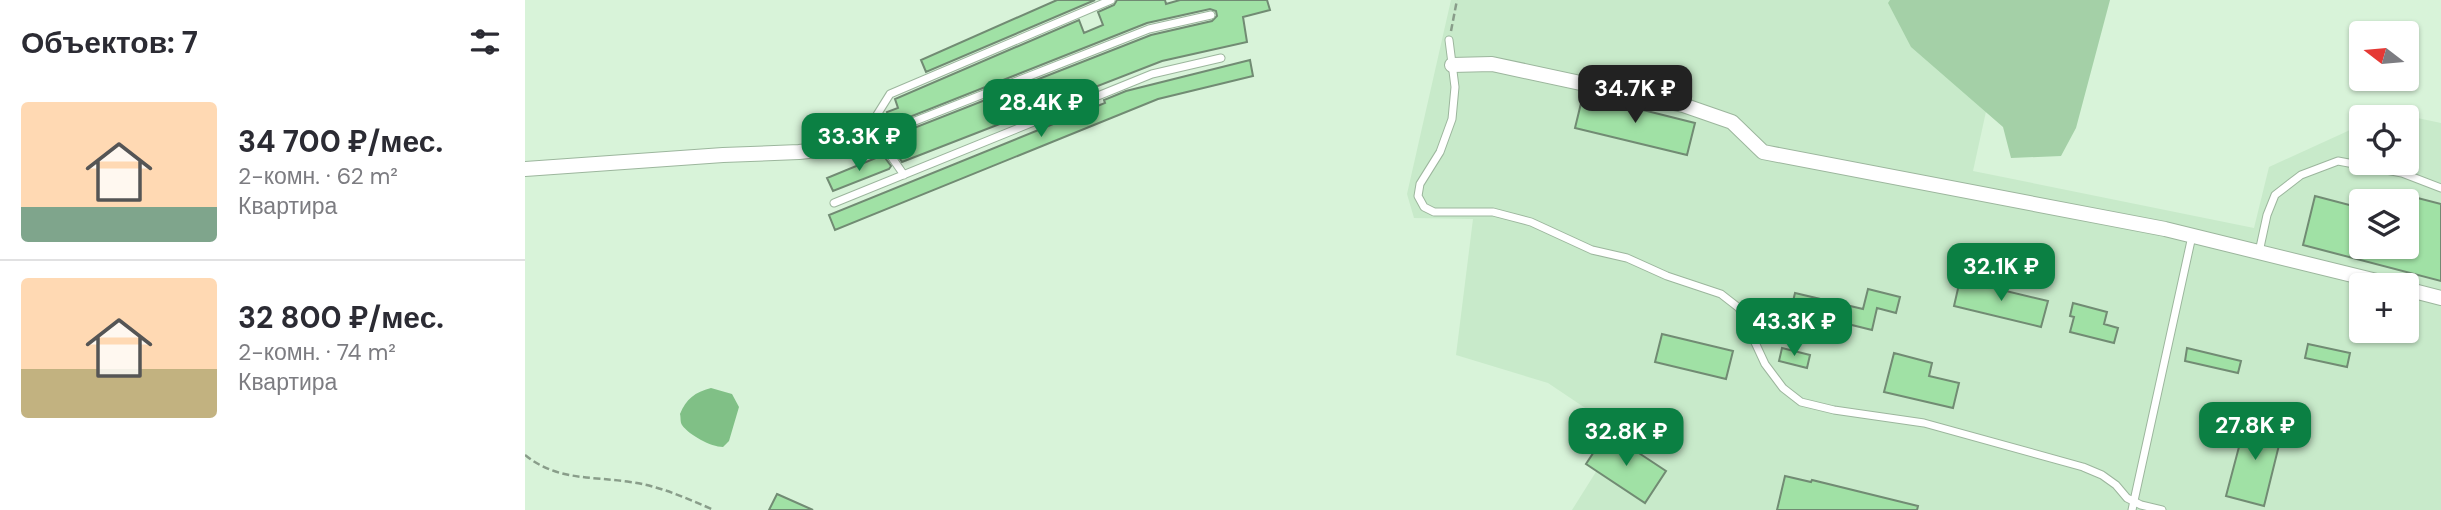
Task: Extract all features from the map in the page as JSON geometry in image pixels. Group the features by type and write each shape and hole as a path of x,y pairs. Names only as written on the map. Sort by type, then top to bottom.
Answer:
{"street":[{"path":"1452,65 1492,64 1683,105 1731,122 1744,131 1763,152 2030,202 2193,236 2349,274"},
{"path":"525,169 799,152 838,148 877,136"},
{"path":"2419,292 2441,298"}],"lane":[{"path":"904,175 877,136 875,118 890,94 1111,0"},
{"path":"877,136 1149,29 1211,15"},
{"path":"1449,40 1455,87 1452,119 1440,152 1420,184 1418,196 1424,207 1434,212 1493,212 1531,222 1592,250 1627,258 1667,276 1721,294 1738,308 1765,364 1783,388 1801,402 1834,410 1924,423 2083,467 2102,475 2133,506 2162,510"},
{"path":"834,203 1152,74 1221,58"},
{"path":"2259,252 2267,215 2276,195 2301,175 2338,161 2402,173 2441,188"},
{"path":"2133,506 2193,236"}],"path":[{"path":"1449,40 1457,0"},
{"path":"525,455 545,470 632,482 672,492 714,510"}],"shaded area":[{"path":"1451,0 1908,0 2001,43 1973,171 2254,228 2269,167 2349,130 2349,175 2419,175 2419,118 2441,123 2441,510 1572,510 1621,432 1548,383 1456,355 1473,219 1414,218 1407,194"},
{"path":"1890,0 2110,0 2076,128 2061,156 2011,158 2003,127 1911,47 1888,3"},
{"path":"711,388 732,394 739,407 729,441 723,447 701,440 681,423 680,414 688,400"}],"building":[{"path":"1057,0 1095,0 926,72 921,60"},
{"path":"1117,0 1165,0 1166,4 1180,0 1267,0 1270,10 1243,17 1247,42 1162,61 902,162 895,151 901,148 896,135 1151,35 1212,21 1217,16 1216,11 1210,9 1147,23 892,124 887,112 898,108 895,99 1079,20 1084,33 1103,25 1098,12 1114,5"},
{"path":"1250,60 1253,76 1158,99 835,230 829,215 1105,103 1104,100 1126,91"},
{"path":"1583,95 1695,123 1687,155 1575,128"},
{"path":"883,155 891,166 889,169 833,191 827,178"},
{"path":"2315,196 2349,205 2349,257 2303,245"},
{"path":"2419,198 2441,204 2441,281 2419,275 2419,273 2357,259 2419,259"},
{"path":"1960,280 2048,301 2041,327 1954,306"},
{"path":"1868,289 1900,297 1896,313 1877,308 1872,330 1791,310 1795,293 1863,309"},
{"path":"2073,303 2107,312 2104,324 2118,328 2114,343 2070,332 2074,317 2070,316"},
{"path":"1662,334 1733,351 1726,379 1655,362"},
{"path":"2308,344 2350,353 2347,367 2305,358"},
{"path":"1782,348 1810,355 1807,368 1779,361"},
{"path":"2187,348 2241,361 2238,373 2185,361"},
{"path":"1894,353 1932,363 1929,376 1959,383 1953,408 1884,392"},
{"path":"2249,416 2276,423 2273,435 2281,437 2264,506 2226,496"},
{"path":"1607,432 1666,471 1645,503 1586,464"},
{"path":"1785,476 1918,506 1917,510 1777,510"},
{"path":"777,494 813,510 769,510"}]}
